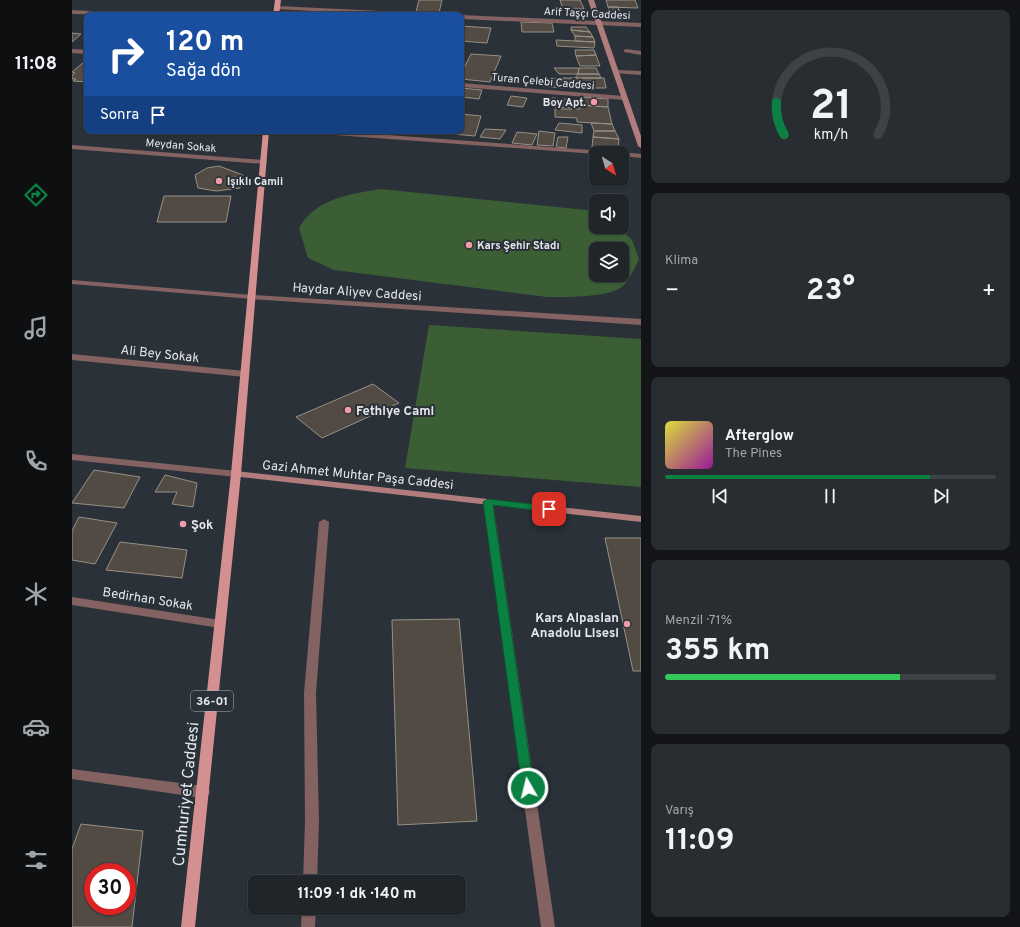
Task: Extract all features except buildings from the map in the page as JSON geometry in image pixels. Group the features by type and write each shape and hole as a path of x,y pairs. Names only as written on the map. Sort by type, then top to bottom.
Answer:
{"main road":[{"path":"276,12 278,0"},
{"path":"591,0 641,146"},
{"name":"Cumhuriyet Caddesi","path":"188,927 236,474 266,134"},
{"name":"Gazi Ahmet Muhtar Paşa Caddesi","path":"236,474 641,519"}],"street":[{"path":"277,8 360,12"},
{"path":"72,12 84,13"},
{"name":"Arif Taşçı Caddesi","path":"464,17 641,25"},
{"path":"72,51 84,52"},
{"path":"616,72 641,73"},
{"name":"Turan Çelebi Caddesi","path":"464,84 624,98"},
{"path":"348,134 589,152"},
{"name":"Meydan Sokak","path":"72,147 264,162"},
{"path":"629,155 641,156"},
{"name":"Haydar Aliyev Caddesi","path":"72,282 252,297 641,322"},
{"name":"Ali Bey Sokak","path":"72,357 245,374"},
{"name":"Gazi Ahmet Muhtar Paşa Caddesi","path":"72,457 236,474"},
{"path":"488,502 548,927"},
{"path":"310,875 312,822 310,693 324,522"},
{"name":"Bedirhan Sokak","path":"72,601 220,624"},
{"path":"72,774 203,792"},
{"path":"308,927 309,915"}],"lane":[{"path":"626,52 641,53"}],"green space":[{"name":"Kars Şehir Stadı","path":"380,189 589,210 589,234 626,234 632,240 639,259 629,278 629,242 589,242 589,282 626,282 617,290 608,293 564,297 547,297 334,270 308,258 299,228 314,210 324,204 345,196"},
{"path":"429,325 641,339 641,487 405,468"}],"place":[{"name":"Boy Apt.","path":"594,102"},
{"name":"Işıklı Camii","path":"219,181"},
{"name":"Kars Şehir Stadı","path":"469,245"},
{"name":"Fethiye Cami","path":"348,410"},
{"name":"Şok","path":"183,524"},
{"name":"Kars Alpaslan Anadolu Lisesi","path":"627,624"}],"route":[{"path":"528,788 488,502 549,509"}]}
